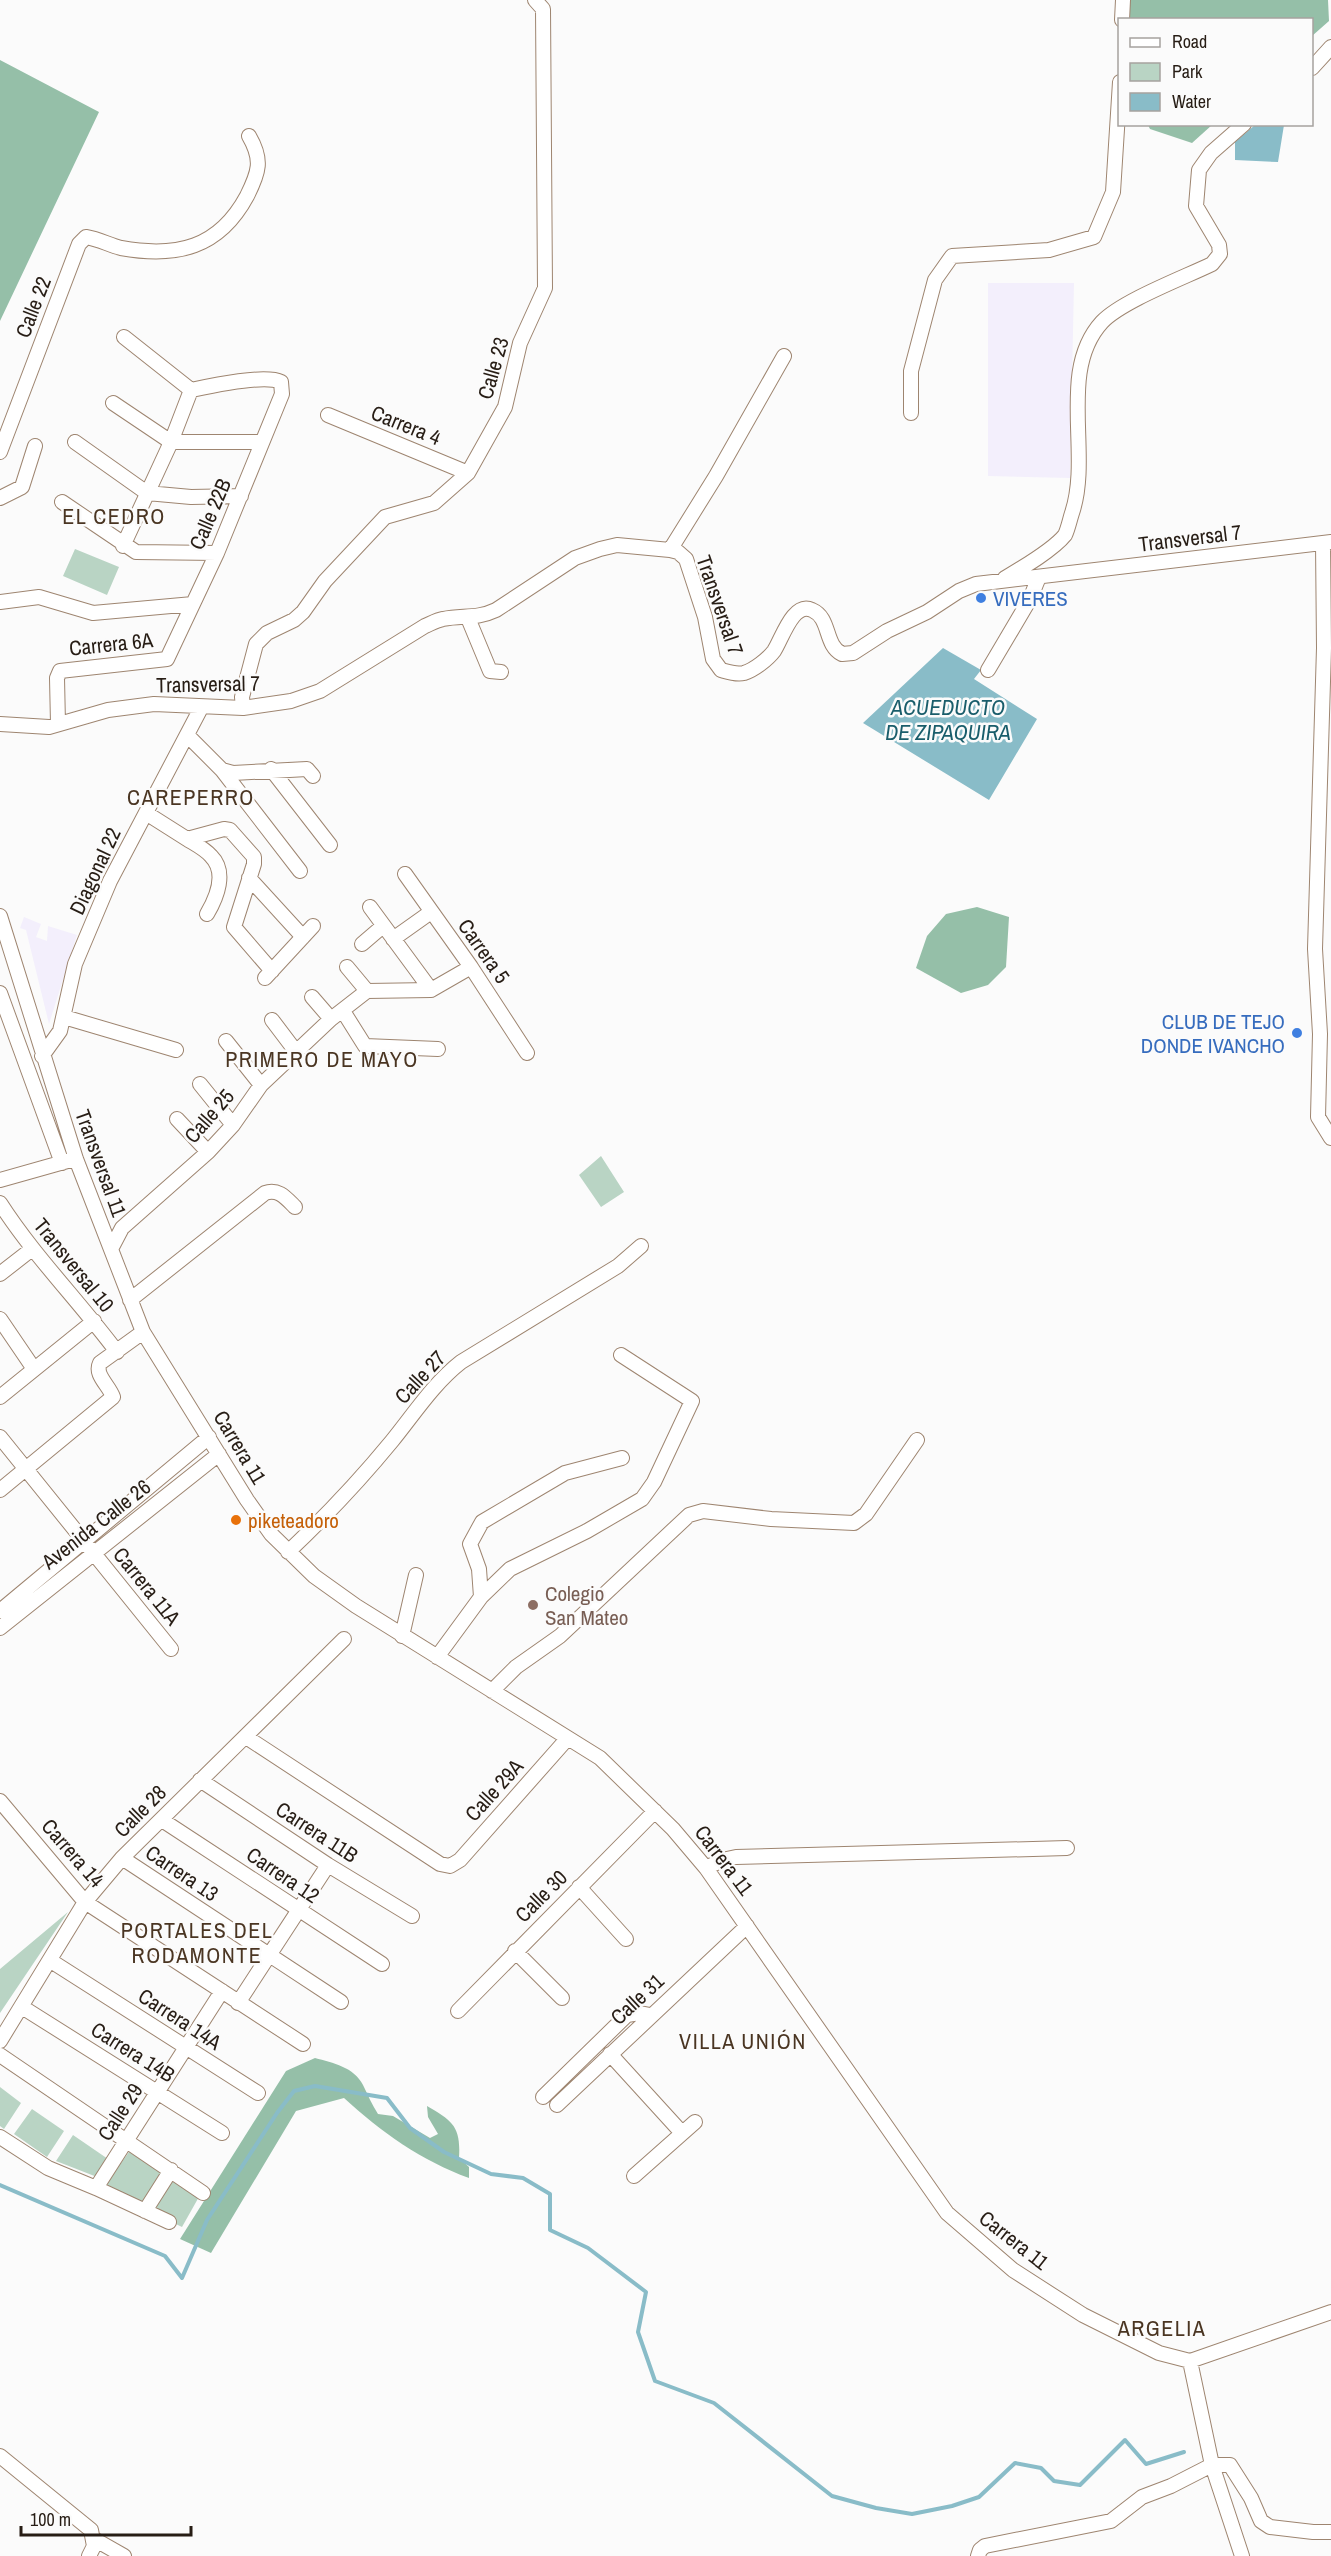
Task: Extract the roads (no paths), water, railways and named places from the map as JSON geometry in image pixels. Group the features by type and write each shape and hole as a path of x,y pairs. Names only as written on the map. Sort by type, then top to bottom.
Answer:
{"street":[{"name":"Calle 23","path":"243,708 244,688 256,644 267,633 294,620 303,612 325,581 385,517 434,503 468,473 506,407 520,343 545,288 543,9 535,0"},
{"path":"1122,18 1123,0"},
{"path":"1313,66 1331,47"},
{"path":"911,413 911,371 935,280 952,256 1050,250 1094,237 1113,192 1118,100"},
{"path":"1004,579 1036,559 1065,534 1078,495 1078,373 1091,339 1102,322 1117,309 1212,264 1220,254 1219,245 1196,206 1199,170 1211,153 1242,126"},
{"name":"Calle 22","path":"0,452 79,244 86,237 120,248 152,251 191,248 209,240 237,213 259,173 256,148 249,136"},
{"path":"123,546 171,442 191,390 124,337"},
{"path":"670,550 716,476 784,356"},
{"name":"Calle 22B","path":"167,659 217,553 282,394 281,382 271,379 220,384 191,390"},
{"path":"113,403 171,442 262,442"},
{"name":"Carrera 4","path":"328,415 468,473"},
{"path":"75,442 147,494 191,497 241,496"},
{"path":"0,498 22,487 35,446"},
{"path":"62,502 123,546 136,552 217,553"},
{"path":"1327,542 1315,949 1320,1034 1318,1117 1331,1138"},
{"name":"Transversal 7","path":"0,724 49,728 108,710 154,704 201,708 243,708 291,701 320,691 424,626 442,619 468,618 496,610 575,558 617,545 670,550 678,552 686,559 705,617 713,658 721,670 734,674 750,670 773,652 798,612 807,608 815,610 823,619 830,644 842,654 852,653 886,631 927,612 959,591 976,584 1327,542"},
{"path":"988,670 1030,599 1039,577"},
{"name":"Carrera 6A","path":"0,602 39,597 93,613 193,604"},
{"path":"468,618 490,671 501,672"},
{"name":"Carrera 6A","path":"58,724 57,678 60,671 167,659"},
{"name":"Diagonal 22","path":"42,1056 60,1031 75,964 110,881 201,708"},
{"path":"187,735 222,770 300,871"},
{"path":"222,770 233,773 272,769 307,769 313,776"},
{"path":"272,769 330,845"},
{"path":"146,813 211,855 218,866 220,882 207,914"},
{"path":"187,839 224,829 230,830 254,857 234,927 269,975 313,926"},
{"name":"Carrera 5","path":"405,874 471,967 527,1053"},
{"path":"249,878 303,937"},
{"path":"370,907 431,990"},
{"path":"393,939 431,912"},
{"name":"Transversal 11","path":"0,916 76,1159 130,1300 143,1332 193,1410"},
{"path":"362,944 383,926"},
{"path":"347,967 368,991 431,990 471,967"},
{"name":"Calle 25","path":"111,1249 122,1228 208,1152 233,1125 261,1085 337,1015 368,991"},
{"path":"0,993 62,1163"},
{"path":"312,998 337,1015 364,1046 438,1049"},
{"path":"64,1017 176,1050"},
{"path":"272,1020 297,1053"},
{"path":"226,1041 261,1085"},
{"path":"200,1084 233,1125"},
{"path":"177,1119 208,1152"},
{"path":"0,1180 76,1159"},
{"path":"130,1300 265,1193 277,1192 295,1207"},
{"name":"Transversal 10","path":"0,1203 32,1249 94,1321 117,1352"},
{"name":"Calle 27","path":"288,1552 330,1512 391,1442 442,1377 461,1362 618,1266 641,1246"},
{"path":"0,1274 32,1249"},
{"path":"0,1319 34,1369"},
{"path":"0,1397 94,1321"},
{"path":"0,1490 113,1397 97,1367 143,1332"},
{"path":"437,1657 481,1597 510,1569 587,1531 642,1499 654,1482 692,1401 621,1355"},
{"name":"Carrera 11","path":"193,1410 247,1500 271,1534 314,1576 402,1636 600,1758 655,1811 706,1868 947,2213 1013,2270 1083,2315 1159,2353 1190,2361"},
{"name":"Carrera 11A","path":"0,1437 171,1650"},
{"name":"Avenida Calle 26","path":"0,1628 209,1437"},
{"path":"492,1691 516,1667 560,1636 689,1515 703,1511 771,1519 854,1523 866,1514 917,1440"},
{"name":"Avenida Calle 26","path":"0,1611 219,1454"},
{"path":"481,1597 479,1569 470,1544 482,1522 565,1473 622,1458"},
{"path":"402,1636 416,1575"},
{"name":"Calle 28","path":"0,2041 85,1902 122,1858 344,1639"},
{"name":"Calle 29A","path":"246,1737 440,1864 450,1866 460,1860 567,1738"},
{"name":"Carrera 11B","path":"200,1780 328,1865 412,1916"},
{"name":"Carrera 14","path":"0,1801 85,1902 303,2044"},
{"name":"Calle 30","path":"458,2011 655,1811"},
{"name":"Carrera 12","path":"162,1820 381,1964"},
{"path":"706,1868 722,1860 736,1857 1067,1848"},
{"name":"Carrera 13","path":"122,1858 341,2002"},
{"path":"238,2003 271,1956 328,1865"},
{"path":"579,1887 626,1939"},
{"name":"Calle 31","path":"557,2105 747,1926"},
{"path":"515,1951 562,1998"},
{"name":"Carrera 14A","path":"51,1961 185,2049 258,2093"},
{"name":"Calle 29","path":"96,2188 222,1991"},
{"name":"Carrera 14B","path":"22,2007 222,2133"},
{"path":"543,2097 627,2015 640,2013 650,2015"},
{"path":"610,2054 682,2133"},
{"path":"0,2055 127,2139 203,2193"},
{"path":"634,2176 695,2122"},
{"path":"0,2137 48,2168 169,2222"},
{"path":"145,2211 171,2170"},
{"path":"1242,2556 1212,2464 1190,2361 1331,2312"},
{"path":"0,2456 91,2530 92,2547 124,2556"},
{"path":"978,2556 980,2550 985,2546 1111,2521 1142,2497 1170,2486 1212,2464 1230,2465 1251,2498 1261,2521 1270,2527 1331,2532"}],"water":[{"path":"1254,126 1284,126 1278,162 1235,160 1235,142"},
{"name":"ACUEDUCTO DE ZIPAQUIRA","path":"943,648 981,670 974,679 1037,719 989,800 863,723"}],"waterway":[{"path":"0,2185 165,2256 182,2278 207,2220 294,2091 315,2086 387,2098 410,2128 444,2152 491,2174 523,2178 550,2194 550,2230 588,2248 646,2292 638,2332 655,2381 714,2403 832,2496 876,2508 912,2514 952,2506 979,2497 1015,2463 1041,2468 1054,2481 1080,2485 1125,2440 1146,2464 1184,2452"}],"place":[{"name":"VIVERES","path":"981,598"},
{"name":"CLUB DE TEJO DONDE IVANCHO","path":"1297,1033"},
{"name":"piketeadoro","path":"236,1520"},
{"name":"Colegio San Mateo","path":"533,1605"}],"district":[{"name":"EL CEDRO","path":"114,516"},
{"name":"CAREPERRO","path":"191,797"},
{"name":"PRIMERO DE MAYO","path":"322,1059"},
{"name":"PORTALES DEL RODAMONTE","path":"197,1943"},
{"name":"VILLA UNIÓN","path":"743,2041"},
{"name":"ARGELIA","path":"1162,2328"}]}
